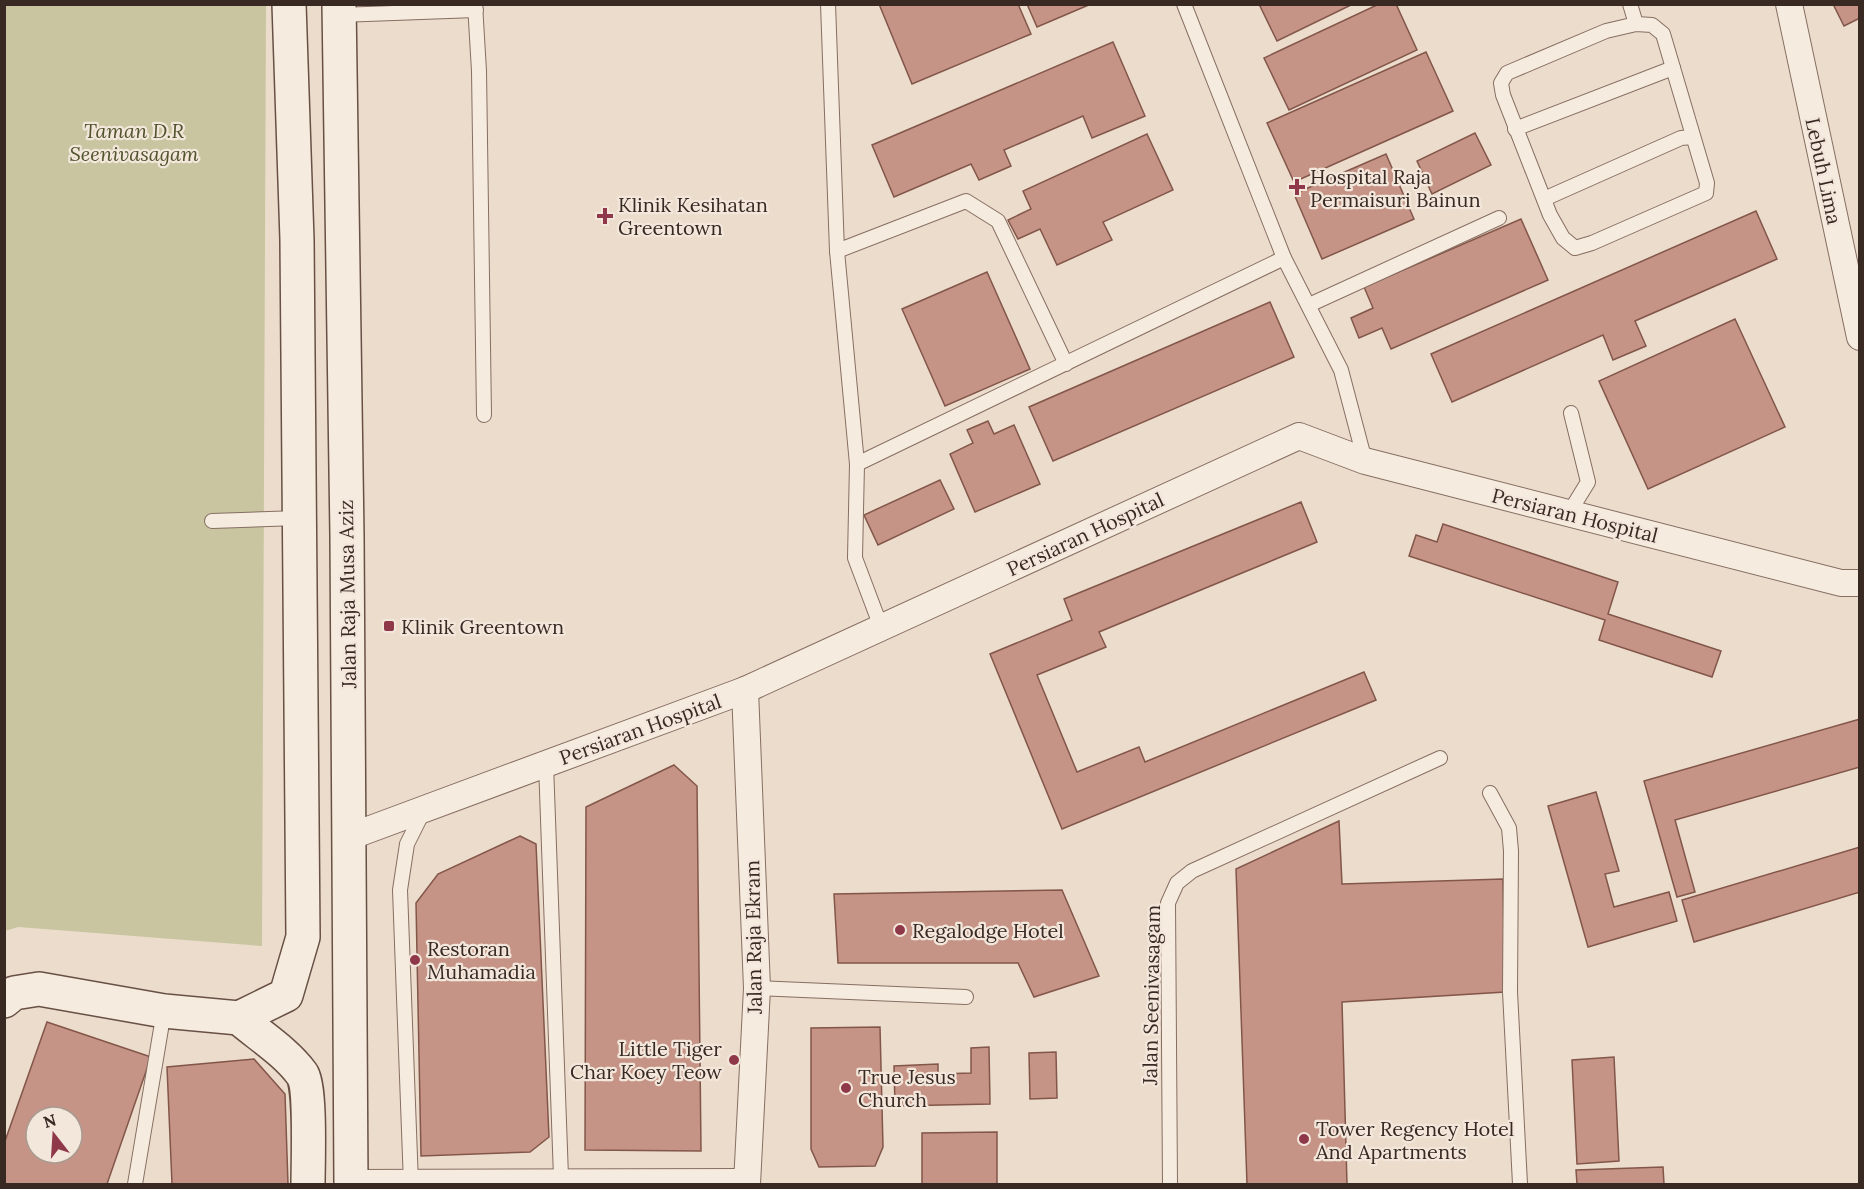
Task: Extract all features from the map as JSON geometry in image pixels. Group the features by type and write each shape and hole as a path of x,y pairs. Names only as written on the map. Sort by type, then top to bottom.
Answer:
{"main road":[{"path":"4,1000 14,993 39,989 164,1011 239,1018 286,995 303,937 297,240 289,4"},
{"name":"Jalan Raja Musa Aziz","path":"339,10 347,547 351,1181"},
{"path":"239,1018 304,1076 307,1103 308,1185"}],"street":[{"name":"Lebuh Lima","path":"1788,4 1860,337"},
{"name":"Persiaran Hospital","path":"349,837 745,690 1299,436 1365,461 1850,583"},
{"name":"Jalan Raja Ekram","path":"745,690 757,988 747,1180"}],"lane":[{"path":"828,4 837,251 857,464 855,558 881,627"},
{"path":"1184,4 1284,258 1341,370 1365,461"},
{"path":"1630,4 1636,24"},
{"path":"339,10 476,7 484,415"},
{"path":"1636,24 1652,25 1663,34 1707,183 1706,193 1592,243 1575,248 1563,238 1544,199 1515,129 1501,82 1507,73 1606,31 1636,24"},
{"path":"1515,129 1673,68"},
{"path":"1544,199 1681,138 1693,137"},
{"path":"837,251 966,201 998,221 1066,364"},
{"path":"1309,305 1498,218"},
{"path":"857,464 1284,258"},
{"path":"1569,513 1588,482 1571,413"},
{"path":"212,521 299,518"},
{"name":"Jalan Seenivasagam","path":"1170,1185 1168,903 1177,883 1192,871 1440,758"},
{"path":"546,764 561,1177"},
{"path":"1490,793 1509,828 1511,851 1510,992 1520,1185"},
{"path":"411,1181 400,890 407,844 424,809"},
{"path":"757,988 966,997"},
{"path":"135,1185 164,1011"},
{"path":"351,1181 561,1177 747,1180"}],"green space":[{"name":"Taman D.R Seenivasagam","path":"5,5 266,5 262,946 18,927 5,931"}],"building":[{"path":"879,4 1018,4 1031,34 912,84"},
{"path":"1027,4 1091,4 1037,27"},
{"path":"1259,4 1351,4 1351,5 1277,41"},
{"path":"1379,4 1396,4 1417,50 1289,110 1264,58"},
{"path":"1833,4 1860,4 1860,18 1844,26"},
{"path":"1113,42 1145,116 1092,138 1083,116 1004,150 1011,166 979,180 971,164 894,197 872,145"},
{"path":"1426,52 1453,111 1294,182 1267,123"},
{"path":"1475,133 1491,165 1432,194 1417,161"},
{"path":"1147,134 1173,190 1103,222 1112,240 1057,265 1040,229 1018,239 1008,220 1031,209 1023,191"},
{"path":"1386,154 1414,219 1322,259 1294,194"},
{"path":"1756,211 1777,259 1635,321 1646,346 1613,360 1603,335 1452,402 1431,354"},
{"path":"1521,219 1548,280 1391,349 1382,328 1359,338 1351,318 1373,308 1364,287"},
{"path":"987,272 1030,369 945,406 902,309"},
{"path":"1270,302 1294,357 1053,461 1029,407"},
{"path":"1735,319 1785,427 1648,489 1599,381"},
{"path":"988,421 994,434 1014,425 1040,484 975,512 950,454 973,443 967,430"},
{"path":"940,480 954,509 878,545 864,515"},
{"path":"1301,502 1317,542 1099,632 1106,647 1037,675 1077,772 1139,747 1145,762 1364,672 1376,700 1062,829 990,654 1072,620 1064,599"},
{"path":"1443,524 1618,582 1608,614 1721,651 1712,677 1599,640 1605,620 1409,556 1416,535 1437,542"},
{"path":"1860,719 1860,767 1675,820 1695,892 1677,897 1644,781"},
{"path":"674,765 697,786 701,1151 585,1150 586,807"},
{"path":"1596,792 1619,871 1605,874 1614,907 1669,892 1677,921 1588,947 1548,806"},
{"path":"1339,821 1342,884 1503,879 1505,992 1342,1002 1347,1184 1247,1184 1236,869"},
{"path":"520,836 536,844 549,1137 530,1152 421,1156 416,903 438,874"},
{"path":"1860,847 1860,892 1694,942 1682,900"},
{"path":"1062,890 1099,976 1034,997 1018,963 838,963 834,894"},
{"path":"47,1022 151,1057 107,1184 4,1184 4,1144"},
{"name":"True Jesus Church","path":"880,1027 883,1147 875,1166 819,1167 811,1149 811,1028"},
{"path":"989,1047 990,1104 895,1106 894,1066 938,1064 938,1074 971,1073 971,1048"},
{"path":"1056,1052 1057,1098 1030,1099 1029,1053"},
{"path":"1614,1057 1619,1161 1577,1164 1572,1060"},
{"path":"254,1059 285,1094 288,1184 172,1184 167,1067"},
{"path":"997,1132 997,1184 922,1184 922,1133"},
{"path":"1663,1167 1664,1184 1577,1184 1576,1170"}],"place":[{"name":"Hospital Raja Permaisuri Bainun","path":"1297,187"},
{"name":"Klinik Kesihatan Greentown","path":"605,216"},
{"name":"Klinik Greentown","path":"389,626"},
{"name":"Regalodge Hotel","path":"900,930"},
{"name":"Restoran Muhamadia","path":"415,960"},
{"name":"Little Tiger Char Koey Teow","path":"734,1060"},
{"name":"True Jesus Church","path":"846,1088"},
{"name":"Tower Regency Hotel And Apartments","path":"1304,1139"}]}
